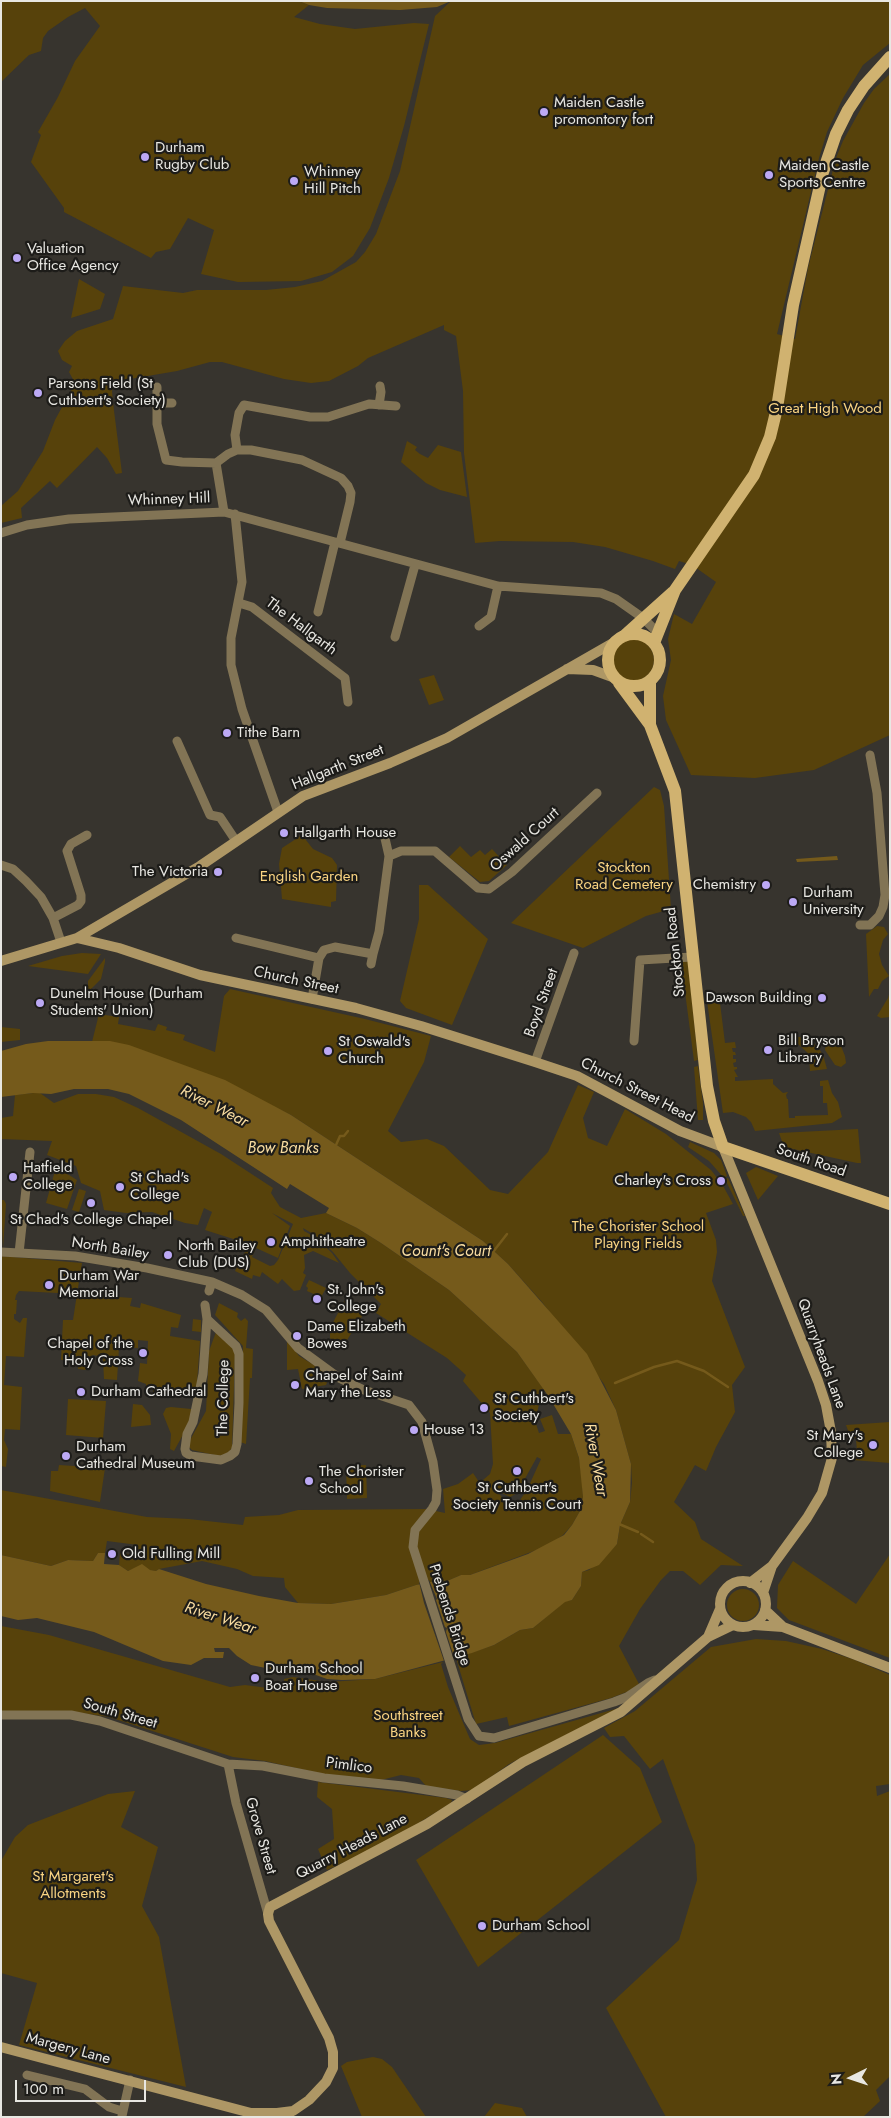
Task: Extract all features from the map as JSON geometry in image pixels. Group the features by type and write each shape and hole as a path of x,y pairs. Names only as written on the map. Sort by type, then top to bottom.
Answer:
{"main road":[{"path":"675,590 621,638 608,655 610,672 617,680 635,687 650,681 656,675 660,658 655,637 675,590 754,475 770,437 777,408 793,305 823,172 836,134 848,110 864,86 890,57"},
{"path":"621,638 640,634 655,637"},
{"name":"Stockton Road","path":"617,680 650,725 671,778 676,798 707,1086 714,1121 723,1147"},
{"name":"Stockton Road","path":"650,681 650,725"},
{"name":"South Road","path":"723,1147 890,1204"}],"street":[{"path":"379,405 380,386"},
{"path":"157,387 157,424 166,460 216,463 237,450 251,450 302,460 341,478 348,486 351,493 350,502 318,612"},
{"path":"156,403 172,403"},
{"path":"237,450 235,435 239,413 244,405 310,417 328,417 369,404 396,406"},
{"path":"216,463 224,512"},
{"name":"Whinney Hill","path":"1,533 27,525 72,519 224,512 498,586 602,593 616,599 643,618 655,637"},
{"path":"236,514 242,573 239,603 230,651 235,684 250,734 278,812"},
{"path":"395,638 415,565"},
{"path":"479,626 491,617 498,586"},
{"name":"The Hallgarth","path":"239,603 252,607 345,674 348,702"},
{"name":"Hallgarth Street","path":"77,938 170,885 303,796 390,763 446,738 621,638"},
{"path":"567,669 593,670 617,680"},
{"path":"177,741 210,815 220,817 236,841"},
{"path":"860,925 870,925 874,922 883,907 885,895 877,793 870,755"},
{"name":"Oswald Court","path":"389,856 401,851 435,851 478,888 489,889 512,872 597,793"},
{"path":"371,964 379,932 389,856 384,834"},
{"path":"53,918 78,905 81,901 81,895 67,851 71,844 86,835"},
{"path":"1,864 12,869 41,897 53,918 61,942"},
{"path":"1,961 77,938"},
{"name":"Church Street","path":"77,938 119,948 200,975 356,1008 509,1054"},
{"path":"236,938 319,958"},
{"path":"312,999 319,958 324,950 329,947 373,954"},
{"name":"Boyd Street","path":"535,1062 574,953"},
{"path":"634,1040 640,960 692,957"},
{"name":"Church Street Head","path":"509,1054 577,1076 680,1131 723,1147"},
{"name":"Quarryheads Lane","path":"723,1147 818,1381 826,1405 831,1432 832,1458 822,1493 807,1518 772,1566"},
{"path":"19,1253 30,1152"},
{"name":"North Bailey","path":"1,1252 76,1256 148,1268 212,1282 242,1295 266,1310 298,1348 316,1363 339,1378 364,1390 409,1405 422,1422 434,1462 438,1490"},
{"path":"209,1292 212,1282"},
{"name":"The College","path":"205,1305 207,1319 200,1387 193,1422 187,1434 184,1449 191,1456 221,1460 235,1452 239,1403 239,1354 236,1346 207,1319"},
{"name":"Prebends Bridge","path":"438,1490 436,1502 432,1509 415,1530 413,1543 457,1684 474,1730 479,1736 487,1738 614,1702 627,1697 648,1683 660,1679"},
{"path":"750,1582 772,1566"},
{"path":"754,1625 759,1621 765,1610 763,1593 772,1566"},
{"path":"763,1593 750,1582 739,1581 729,1585 720,1598 722,1616 733,1625 740,1627 754,1625 783,1627 890,1668"},
{"name":"Quarry Heads Lane","path":"708,1637 716,1624 720,1609"},
{"path":"765,1610 783,1627"},
{"name":"Quarry Heads Lane","path":"268,1914 270,1907 427,1824 523,1762 621,1712 708,1637 733,1625"},
{"name":"South Street","path":"1,1715 71,1715 100,1720 228,1764"},
{"name":"Pimlico","path":"228,1764 263,1766 324,1778 403,1786 458,1795 467,1799"},
{"name":"Grove Street","path":"228,1764 236,1803 268,1914"},
{"name":"Margery Lane","path":"1,2047 214,2104 251,2112 277,2113 293,2111 309,2100 326,2082 334,2068 333,2052 329,2038 277,1938 268,1914"},
{"path":"27,2075 85,2089 122,2114 130,2080"}],"green space":[{"path":"2,1 299,1 309,5 294,17 320,24 355,29 414,23 429,24 389,178 370,228 353,256 332,272 301,281 238,282 201,274 214,230 188,218 170,249 156,252 151,258 64,212 64,208 31,162 41,135 38,132 58,97 75,61 100,26 85,8 68,17 48,31 43,38 41,51 29,55 1,82"},
{"name":"Great High Wood","path":"451,1 890,1 890,43 863,65 843,98 827,132 819,158 777,334 795,339 808,268 836,158 864,103 874,89 890,74 890,735 814,770 755,778 691,775 666,720 663,696 671,660 668,639 674,614 692,624 716,582 692,565 679,561 675,569 605,547 573,542 500,541 475,543 464,453 463,391 456,336 444,330 444,325 368,358 358,366 329,381 311,383 284,379 222,362 210,362 177,371 115,383 112,391 122,473 116,474 107,458 97,447 57,488 50,481 21,508 22,518 1,523 1,506 18,491 43,451 55,420 75,383 69,372 72,366 62,360 58,351 65,341 77,331 113,319 123,286 183,293 197,290 266,290 295,287 322,281 356,262 365,252 376,234 400,171 435,16"},
{"path":"79,279 105,294 100,309 71,318"},
{"path":"407,441 417,447 415,450 428,458 438,445 461,452 467,497 440,490 426,483 401,462"},
{"path":"637,639 645,642 651,648 654,660 651,672 645,678 629,681 621,678 615,672 612,656 615,648 621,642"},
{"path":"434,675 444,700 429,705 419,679"},
{"name":"Stockton Road Cemetery","path":"654,787 660,790 664,806 671,909 646,916 583,948 511,923"},
{"name":"English Garden","path":"302,835 313,849 332,858 337,865 336,901 331,902 331,907 282,899 279,864 282,848"},
{"path":"460,846 471,857 480,850 485,855 492,849 507,865 489,881 480,882 449,857"},
{"path":"419,885 428,885 488,939 452,1025 406,1008 400,1001 419,919"},
{"path":"877,926 884,927 888,934 883,940 879,954 882,965 889,976 882,981 878,989 874,989 869,997 866,934"},
{"path":"82,953 101,954 88,974 28,966 62,956"},
{"path":"105,958 101,979 88,992 88,981"},
{"path":"681,961 688,961 698,1060 694,1061"},
{"name":"The Chorister School Playing Fields","path":"230,989 365,1019 431,1036 424,1062 388,1131 401,1142 427,1139 444,1146 490,1190 508,1194 548,1152 578,1085 594,1092 583,1118 588,1138 607,1146 625,1109 666,1134 711,1170 722,1184 733,1204 706,1213 716,1240 717,1252 712,1281 745,1367 732,1385 735,1412 716,1447 706,1471 695,1465 674,1502 695,1522 701,1539 743,1566 721,1565 700,1585 683,1571 670,1571 661,1580 640,1609 619,1646 639,1684 629,1691 611,1698 509,1726 507,1717 476,1724 456,1658 494,1645 520,1630 533,1628 565,1601 572,1600 581,1586 582,1572 589,1570 617,1544 620,1525 630,1502 632,1483 631,1464 616,1410 604,1384 542,1302 508,1264 483,1241 291,1115 258,1099 92,1042 101,1006 105,1015 119,1017 118,1024 155,1031 158,1024 167,1027 166,1030 185,1035 183,1040 215,1052 224,996"},
{"path":"890,991 890,1017 881,1018 877,1016"},
{"path":"707,1001 720,1003 725,1043 735,1042 736,1048 732,1048 736,1055 733,1055 733,1059 736,1059 736,1062 733,1063 734,1067 737,1067 734,1070 738,1077 735,1077 735,1081 773,1079 773,1084 783,1093 788,1092 786,1095 789,1118 795,1118 795,1116 828,1115 827,1103 823,1103 823,1086 820,1086 820,1081 828,1080 832,1093 838,1102 842,1117 832,1123 755,1131 751,1122 746,1117 733,1112 723,1113"},
{"path":"1,1027 20,1029 20,1040 1,1042"},
{"path":"798,1037 806,1037 818,1047 823,1055 827,1069 810,1071 809,1054 798,1044"},
{"path":"826,1038 837,1041 841,1046 846,1063 841,1067 835,1065 825,1050"},
{"path":"698,1066 703,1103 703,1120 698,1120 694,1067"},
{"path":"40,1093 54,1103 78,1094 114,1097 138,1108 221,1154 273,1188 271,1193 280,1207 301,1218 326,1213 357,1228 449,1290 517,1352 543,1388 535,1421 539,1433 545,1431 540,1419 552,1415 558,1434 571,1434 579,1458 583,1497 580,1511 572,1525 563,1535 547,1546 470,1575 461,1575 447,1581 440,1580 416,1585 386,1595 331,1604 298,1603 285,1587 284,1578 253,1576 237,1569 202,1561 156,1571 133,1569 128,1571 119,1565 120,1553 137,1555 138,1545 107,1541 105,1553 98,1553 93,1561 68,1560 51,1566 1,1555 1,1490 147,1517 243,1525 245,1517 279,1515 298,1510 427,1509 445,1513 443,1489 458,1484 473,1473 481,1485 483,1480 490,1474 493,1464 490,1413 463,1381 466,1375 447,1358 376,1313 381,1304 315,1235 303,1228 304,1231 315,1237 332,1253 339,1263 313,1251 304,1255 305,1268 303,1273 306,1275 300,1290 294,1291 282,1279 278,1284 262,1272 260,1277 253,1275 252,1279 235,1271 249,1244 205,1230 212,1212 204,1208 198,1225 185,1223 152,1212 126,1213 104,1210 100,1191 81,1183 76,1166 47,1155 52,1141 1,1139 1,1118 13,1116 15,1095","holes":["272,1213 293,1224 278,1260 274,1265 270,1266 252,1257 256,1248 278,1258 290,1226","537,1457 541,1459 527,1490 511,1508 496,1490 510,1497 517,1493"]},
{"path":"858,1129 861,1163 784,1147 779,1133"},
{"path":"690,1142 714,1153 721,1160 727,1176 724,1178 709,1161 688,1147"},
{"path":"56,1167 77,1180 67,1209 46,1203"},
{"path":"756,1167 778,1176 758,1200 746,1173"},
{"path":"728,1178 745,1216 743,1216 725,1179"},
{"path":"79,1189 86,1191 79,1212 72,1210"},
{"path":"1,1200 4,1200 6,1204 3,1248"},
{"path":"1,1256 82,1263 77,1294 19,1291 16,1295 16,1314 14,1314 14,1319 20,1323 23,1318 27,1318 24,1357 6,1356 4,1385 22,1387 20,1430 5,1429 4,1440 8,1449 6,1467 1,1466"},
{"path":"309,1280 326,1288 319,1301 315,1298 316,1295 307,1291 308,1288 306,1286"},
{"path":"77,1294 132,1298 130,1306 140,1308 141,1303 181,1315 178,1328 171,1327 170,1336 200,1341 196,1397 153,1392 153,1389 146,1388 146,1384 138,1381 140,1363 147,1364 148,1341 138,1340 138,1348 119,1347 117,1380 104,1379 103,1359 98,1356 93,1355 88,1358 86,1370 78,1369 78,1361 61,1360 63,1320 73,1320"},
{"path":"346,1298 366,1310 342,1348 330,1338 330,1328"},
{"path":"219,1303 238,1313 237,1317 241,1321 245,1318 248,1321 246,1348 253,1349 246,1444 240,1442 243,1346 215,1315"},
{"path":"193,1319 201,1320 201,1332 192,1331"},
{"path":"216,1332 233,1348 235,1354 232,1448 228,1453 219,1456 192,1450 189,1447 189,1442 206,1411 209,1351"},
{"path":"287,1340 299,1356 329,1374 326,1385 302,1389 298,1369 287,1370"},
{"path":"68,1399 106,1401 103,1438 66,1435"},
{"path":"133,1404 142,1405 150,1415 151,1425 131,1427"},
{"path":"166,1408 191,1409 193,1412 190,1422 174,1451 170,1449 171,1434 163,1414"},
{"name":"St Mary's College","path":"890,1422 890,1463 853,1460 857,1451 856,1439 849,1433 846,1425"},
{"path":"59,1465 105,1468 100,1502 50,1491 51,1471 58,1471"},
{"path":"366,1465 367,1498 347,1499 346,1466"},
{"path":"890,1554 890,1658 789,1620 777,1608 778,1585 793,1561 856,1604"},
{"path":"743,1589 754,1594 759,1605 754,1616 743,1621 732,1616 727,1605 732,1594"},
{"name":"Southstreet Banks","path":"1,1626 49,1635 230,1687 245,1685 276,1689 284,1686 284,1679 293,1677 328,1682 375,1679 443,1662 441,1664 448,1687 470,1739 479,1745 495,1743 619,1708 509,1764 473,1790 461,1791 426,1786 419,1778 401,1775 377,1781 336,1777 265,1761 233,1757 109,1717 67,1711 1,1711"},
{"path":"756,1639 786,1641 822,1649 855,1660 890,1675 890,1784 876,1786 877,1796 890,1791 890,2076 876,2090 880,2101 863,2117 666,2117 606,2008 679,1940 697,1880 695,1845 663,1759 650,1769 624,1736 610,1737 604,1728 635,1711 711,1647"},
{"path":"603,1735 640,1768 662,1822 478,1967 416,1860"},
{"path":"318,1782 452,1800 451,1803 386,1843 327,1870 318,1849 334,1839 332,1809 317,1797"},
{"name":"St Margaret's Allotments","path":"135,1791 121,1827 158,1847 142,1906 159,1937 186,2087 19,2045 37,1983 1,1973 1,1861 15,1837 28,1825 108,1794"},
{"path":"373,2057 382,2059 392,2067 426,2117 362,2117 341,2066 347,2062"},
{"path":"495,2103 522,2108 527,2117 484,2117"}],"water":[{"path":"299,1 451,1 437,7 400,10 327,8"},
{"path":"837,856 838,860 797,862 796,859"},
{"path":"48,1041 110,1041 129,1045 225,1080 291,1115 483,1241 508,1264 587,1354 616,1410 631,1464 630,1502 620,1525 617,1544 599,1565 582,1572 581,1586 572,1600 565,1602 533,1628 520,1630 494,1645 472,1653 375,1679 342,1680 290,1673 251,1665 229,1648 214,1648 215,1652 224,1652 223,1658 204,1658 191,1665 163,1661 94,1632 37,1618 18,1620 1,1616 1,1555 51,1566 68,1560 93,1561 98,1553 105,1553 104,1564 119,1565 128,1571 142,1564 150,1570 156,1571 159,1569 206,1584 259,1596 298,1603 331,1604 386,1595 416,1585 440,1580 447,1581 461,1575 470,1575 528,1554 564,1535 580,1511 583,1497 579,1458 571,1434 549,1397 517,1352 449,1290 381,1243 357,1228 326,1213 329,1208 290,1184 287,1189 181,1120 129,1094 108,1089 74,1089 51,1094 33,1093 1,1097 1,1051 26,1044"}],"pier":[{"path":"429,1580 445,1627 447,1628 446,1632 454,1657 458,1660 442,1665 444,1661 424,1603 419,1582"}],"waterway":[{"path":"336,1145 340,1136 344,1136 348,1131"},
{"name":"Count's Court","path":"493,1252 507,1234"},
{"path":"615,1383 654,1367 677,1361 704,1371 728,1387"},
{"path":"619,1524 638,1532"},
{"path":"641,1534 653,1542"}],"place":[{"name":"Maiden Castle promontory fort","path":"544,112"},
{"name":"Durham Rugby Club","path":"145,157"},
{"name":"Maiden Castle Sports Centre","path":"769,175"},
{"name":"Whinney Hill Pitch","path":"294,181"},
{"name":"Valuation Office Agency","path":"17,258"},
{"name":"Parsons Field (St Cuthbert's Society)","path":"38,393"},
{"name":"Tithe Barn","path":"227,733"},
{"name":"Hallgarth House","path":"284,833"},
{"name":"The Victoria","path":"218,872"},
{"name":"Chemistry","path":"766,885"},
{"name":"Durham University","path":"793,902"},
{"name":"Dawson Building","path":"822,998"},
{"name":"Dunelm House (Durham Students' Union)","path":"40,1003"},
{"name":"Bill Bryson Library","path":"768,1050"},
{"name":"St Oswald's Church","path":"328,1051"},
{"name":"Hatfield College","path":"13,1177"},
{"name":"Charley's Cross","path":"721,1181"},
{"name":"St Chad's College","path":"120,1187"},
{"name":"St Chad's College Chapel","path":"91,1203"},
{"name":"Amphitheatre","path":"271,1242"},
{"name":"North Bailey Club (DUS)","path":"168,1255"},
{"name":"Durham War Memorial","path":"49,1285"},
{"name":"St. John's College","path":"317,1299"},
{"name":"Dame Elizabeth Bowes","path":"297,1336"},
{"name":"Chapel of the Holy Cross","path":"143,1353"},
{"name":"Chapel of Saint Mary the Less","path":"295,1385"},
{"name":"Durham Cathedral","path":"81,1392"},
{"name":"St Cuthbert's Society","path":"484,1408"},
{"name":"House 13","path":"414,1430"},
{"name":"St Mary's College","path":"873,1445"},
{"name":"Durham Cathedral Museum","path":"66,1456"},
{"name":"St Cuthbert's Society Tennis Court","path":"517,1471"},
{"name":"The Chorister School","path":"309,1481"},
{"name":"Old Fulling Mill","path":"112,1554"},
{"name":"Durham School Boat House","path":"255,1678"},
{"name":"Durham School","path":"482,1926"}],"water label":[{"name":"River Wear","path":"214,1107"},
{"name":"Bow Banks","path":"283,1149"},
{"name":"River Wear","path":"595,1460"},
{"name":"River Wear","path":"220,1619"}]}
